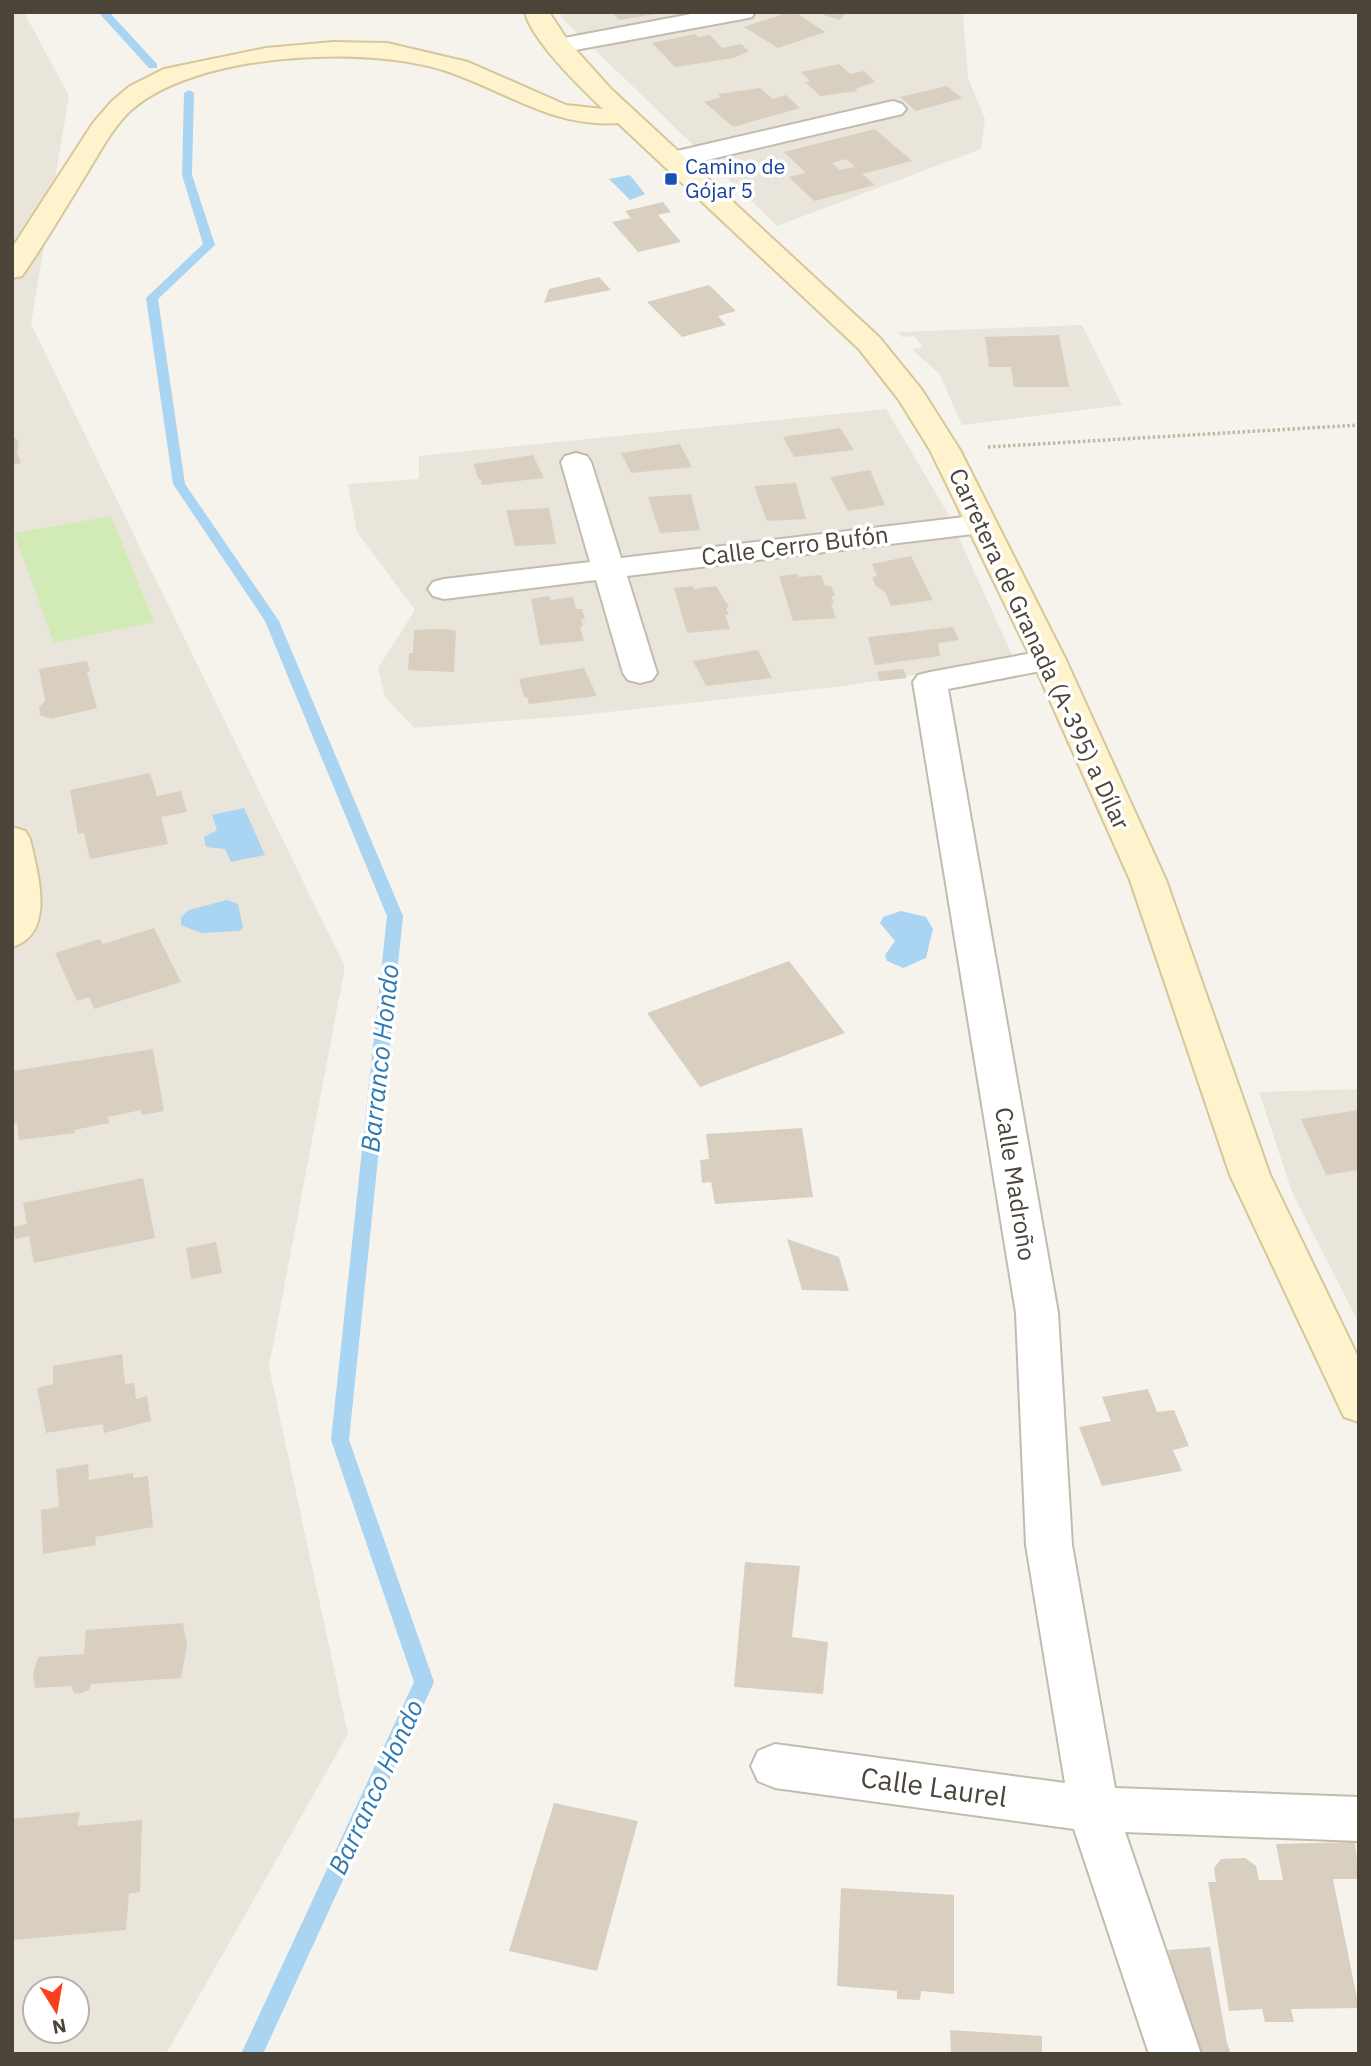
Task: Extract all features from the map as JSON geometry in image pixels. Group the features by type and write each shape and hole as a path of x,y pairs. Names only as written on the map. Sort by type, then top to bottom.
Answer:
{"street":[{"name":"Carretera de Granada (A-395) a Dílar","path":"537,12 539,20 559,46 624,115 869,343 912,396 945,450 1049,660 1148,880 1250,1175 1359,1405"},
{"path":"559,46 743,12"},
{"path":"12,270 101,129 121,107 150,85 176,74 288,53 342,48 387,50 427,56 479,74 563,114 599,119 624,115"},
{"path":"673,160 893,109"},
{"path":"576,462 640,673"},
{"name":"Calle Cerro Bufón","path":"444,589 981,524"},
{"name":"Calle Madroño","path":"1049,660 930,682 1037,1313 1049,1545 1094,1809"},
{"path":"12,839 23,892 17,930 12,934"},
{"name":"Calle Laurel","path":"775,1766 1094,1809 1359,1819"},
{"path":"1094,1809 1105,1851 1175,2054"}],"path":[{"path":"945,450 1359,425"}],"shaded area":[{"path":"12,12 24,12 69,96 31,324 345,967 269,1367 348,1734 166,2054 12,2054"},
{"path":"560,12 963,12 968,78 985,119 981,149 777,226 562,18"},
{"path":"1082,325 1122,405 962,425 940,375 912,349 923,347 914,336 902,337 898,332"},
{"path":"886,409 947,512 1014,659 844,686 582,715 414,728 385,697 378,668 415,610 357,532 348,484 419,479 419,456"},
{"path":"1359,1089 1359,1324 1292,1192 1259,1092"}],"green space":[{"path":"111,516 154,622 54,643 14,533"}],"water":[{"path":"630,175 645,194 630,200 609,179"},
{"path":"244,808 265,855 231,862 225,849 206,847 204,837 217,830 212,815"},
{"path":"227,900 238,904 243,927 240,931 201,933 181,925 181,917 189,910"},
{"path":"901,911 926,917 933,929 926,958 903,968 887,961 885,955 895,941 880,923 883,917"}],"building":[{"path":"612,12 655,12 655,14 619,20"},
{"path":"795,12 825,32 778,48 744,27"},
{"path":"815,12 848,12 839,20"},
{"path":"695,34 698,37 710,35 722,48 741,44 749,51 734,58 675,67 652,43"},
{"path":"839,64 850,74 864,71 875,82 855,89 858,91 820,96 805,82 810,81 801,72"},
{"path":"947,86 962,98 916,111 900,97"},
{"path":"760,88 773,99 786,95 800,108 733,127 704,102 721,97 718,94"},
{"path":"875,129 912,161 862,174 875,185 814,201 789,177 806,173 784,152","holes":["846,159 855,167 839,170 832,163"]},
{"path":"663,202 671,212 658,215 681,242 638,252 612,222 631,218 625,211"},
{"path":"599,277 611,290 544,303 549,289"},
{"path":"709,285 736,311 718,316 726,325 682,337 647,302"},
{"path":"1059,335 1069,387 1014,387 1011,367 989,367 985,337"},
{"path":"840,428 854,450 794,457 783,437"},
{"path":"12,435 19,442 17,452 21,463 12,465"},
{"path":"680,444 692,467 631,473 621,453"},
{"path":"533,455 544,478 482,485 481,479 478,479 474,464"},
{"path":"870,470 885,505 848,511 830,477"},
{"path":"796,483 806,519 767,521 754,486"},
{"path":"691,494 700,530 660,533 648,497"},
{"path":"549,508 556,544 515,546 506,510"},
{"path":"911,556 933,600 891,606 885,592 876,586 872,577 877,576 872,564"},
{"path":"797,574 798,577 821,575 825,586 831,586 835,596 831,596 834,603 831,604 836,618 793,621 779,576"},
{"path":"693,586 694,589 716,586 729,607 726,608 729,615 725,615 730,629 687,633 674,588"},
{"path":"549,596 551,600 573,597 576,609 582,609 585,619 581,619 583,626 580,627 584,641 540,645 531,599"},
{"path":"953,627 959,640 938,643 940,656 875,665 868,637"},
{"path":"414,630 456,631 454,672 408,670 409,653 413,653"},
{"path":"758,650 772,678 706,686 693,661"},
{"path":"87,661 90,671 87,672 97,708 51,719 40,715 39,707 45,701 39,669"},
{"path":"584,668 597,696 529,704 527,697 524,697 519,679"},
{"path":"903,669 907,678 880,681 877,672"},
{"path":"150,773 157,796 181,791 187,812 161,817 168,844 90,859 84,833 78,834 70,790"},
{"path":"154,928 181,982 94,1009 89,997 77,1001 55,953 100,939 103,944"},
{"path":"789,961 845,1033 700,1087 647,1013"},
{"path":"153,1049 164,1111 142,1115 141,1110 108,1117 109,1123 74,1130 75,1133 19,1140 17,1123 12,1124 12,1071"},
{"path":"1359,1110 1359,1170 1326,1175 1301,1119"},
{"path":"802,1128 813,1197 715,1204 711,1182 702,1183 700,1160 709,1159 706,1134"},
{"path":"143,1178 155,1238 34,1263 29,1236 15,1239 13,1227 27,1224 23,1203"},
{"path":"787,1239 839,1257 849,1291 802,1290"},
{"path":"216,1242 222,1273 191,1279 186,1248"},
{"path":"122,1354 125,1384 134,1383 136,1399 147,1396 151,1421 104,1433 103,1424 46,1433 37,1388 53,1384 53,1366"},
{"path":"1148,1389 1157,1412 1174,1410 1189,1446 1173,1450 1182,1471 1102,1486 1079,1427 1111,1421 1102,1397"},
{"path":"88,1464 89,1480 133,1473 133,1478 148,1476 153,1527 95,1537 96,1545 43,1554 41,1510 59,1507 56,1469"},
{"path":"745,1562 800,1566 792,1637 828,1642 823,1694 734,1687"},
{"path":"183,1623 187,1645 181,1678 91,1684 89,1690 79,1694 74,1693 71,1686 35,1688 33,1674 38,1657 84,1654 86,1630"},
{"path":"554,1803 638,1821 597,1971 509,1951"},
{"path":"80,1812 77,1826 142,1820 140,1892 129,1894 126,1930 12,1940 12,1819"},
{"path":"1355,1842 1359,1879 1333,1879 1359,2008 1291,2009 1294,2022 1265,2022 1262,2009 1229,2011 1208,1882 1216,1882 1214,1868 1221,1859 1245,1858 1256,1866 1259,1880 1283,1880 1276,1844"},
{"path":"841,1888 954,1895 954,1994 921,1991 920,2000 897,1999 897,1991 837,1986"},
{"path":"1210,1947 1231,2054 1195,2054 1168,1950"},
{"path":"950,2030 1042,2036 1042,2054 951,2054"}],"waterway":[{"name":"Barranco Hondo","path":"103,12 153,66"},
{"name":"Barranco Hondo","path":"189,93 187,175 209,245 152,298 179,484 272,621 395,916 340,1440 424,1682 252,2054"}],"place":[{"name":"Camino de Gójar 5","path":"671,179"}]}
